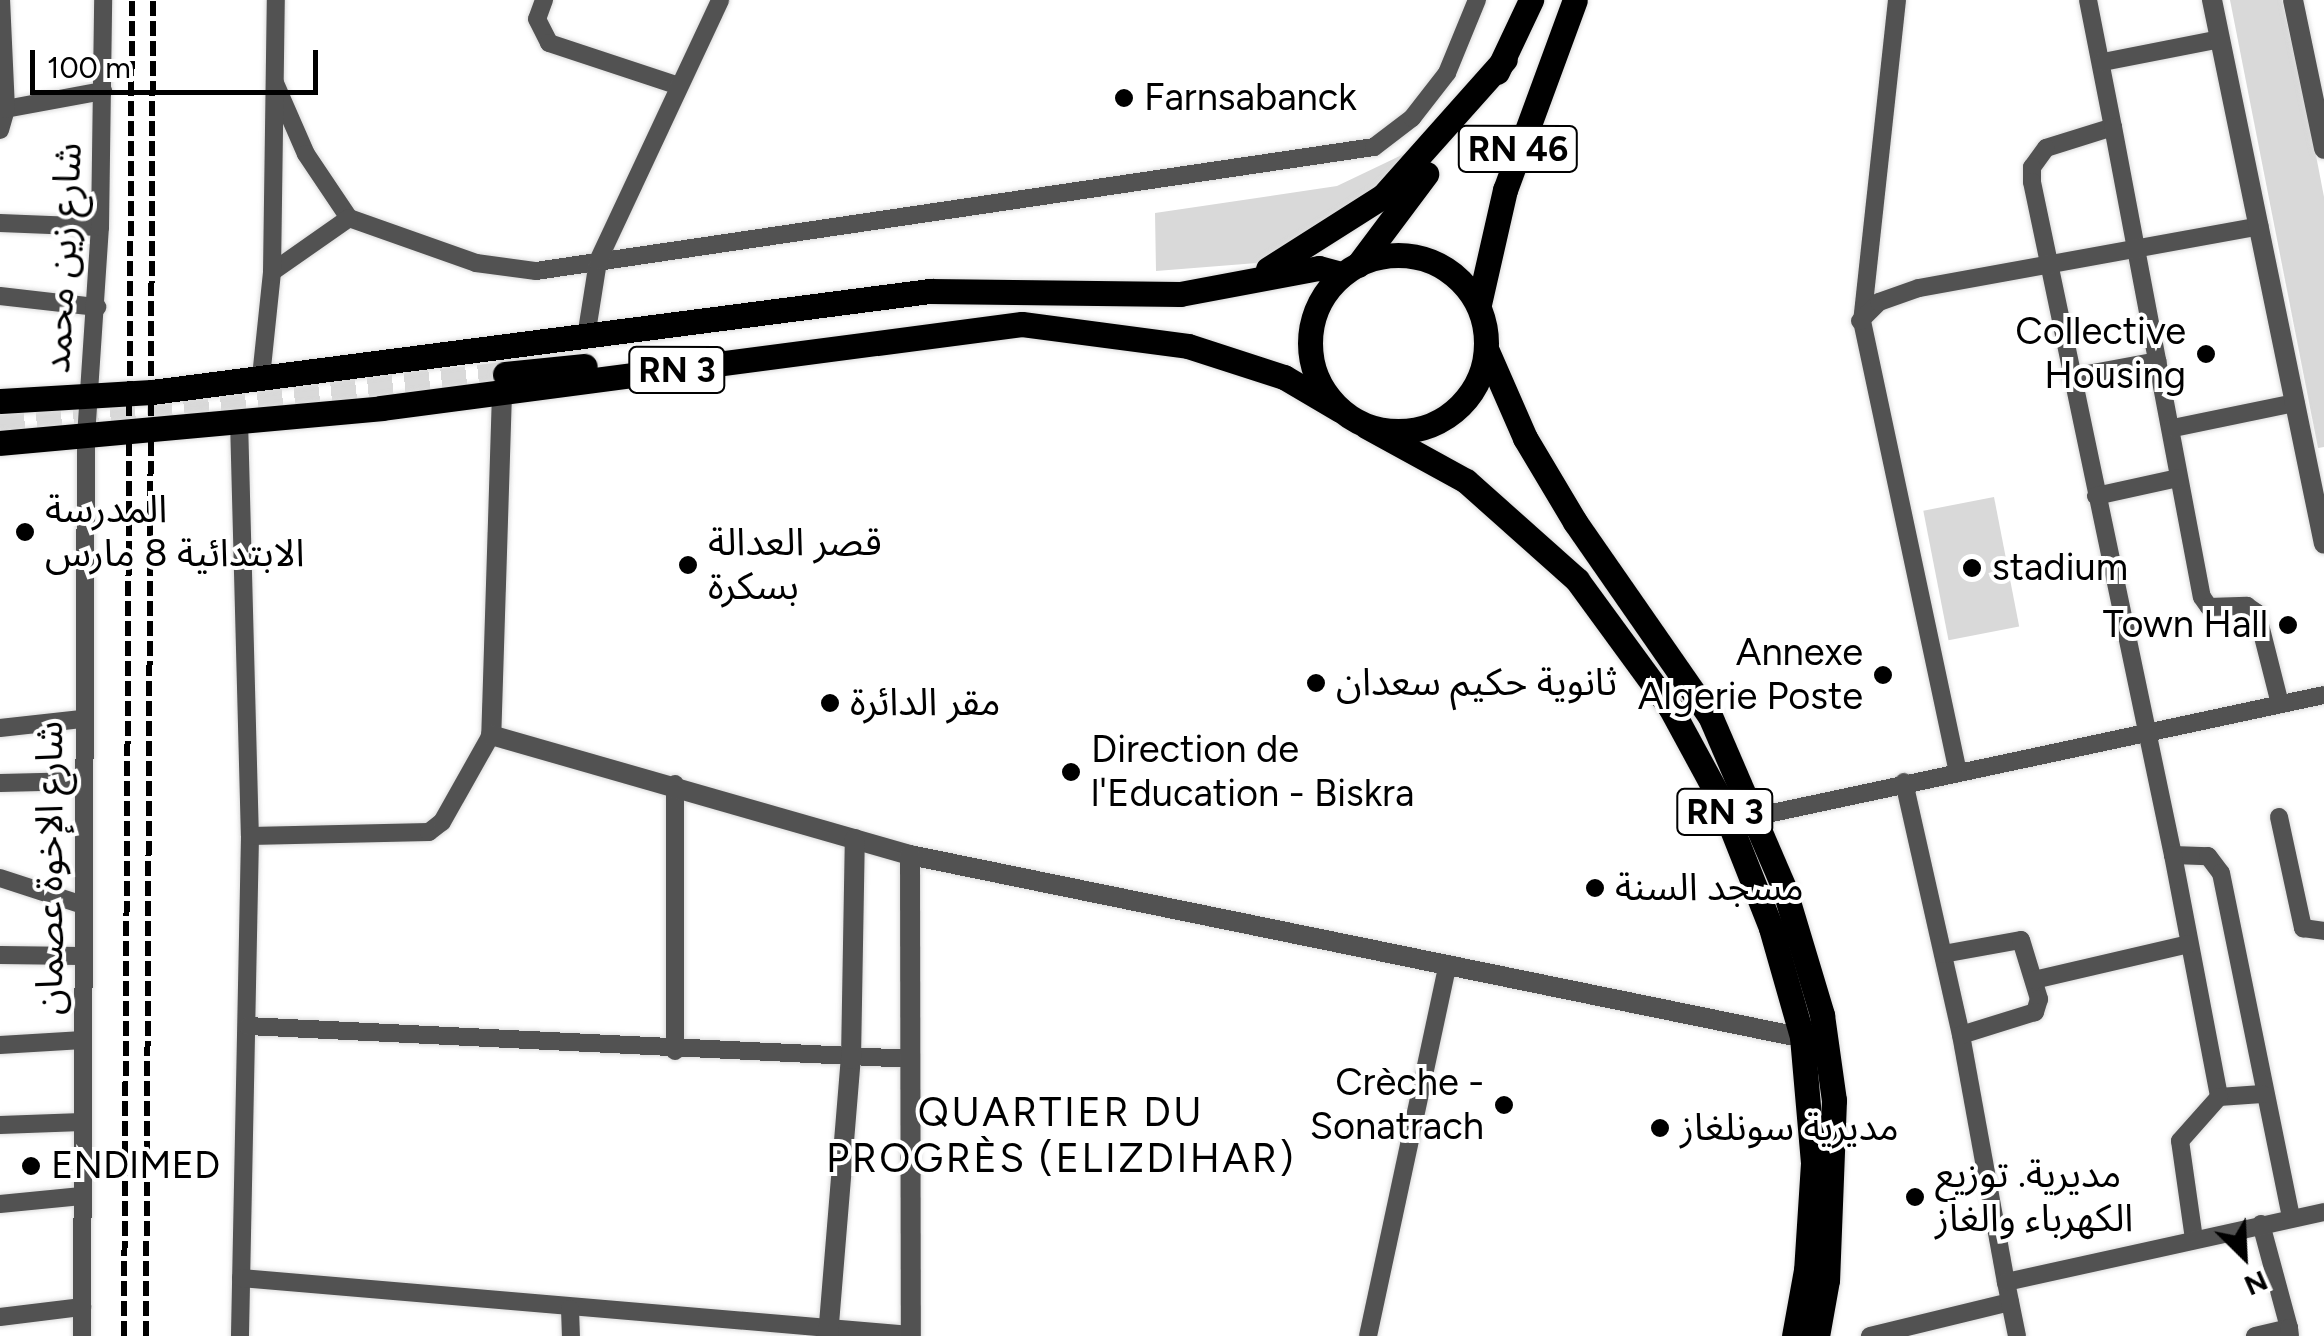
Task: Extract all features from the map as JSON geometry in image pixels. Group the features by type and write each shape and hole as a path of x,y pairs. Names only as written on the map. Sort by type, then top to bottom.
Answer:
{"main road":[{"name":"RN 46","path":"1350,269 1464,129 1505,60 1532,0"},
{"name":"RN 46","path":"1480,304 1505,190 1576,0"},
{"path":"1226,288 1296,256 1383,196 1505,60"},
{"path":"1413,256 1440,265 1480,304 1486,351 1480,377 1445,418 1406,430 1366,426 1340,410 1320,386 1310,357 1311,326 1350,269 1413,256"},
{"name":"RN 3","path":"0,401 88,399 930,290 1226,288 1319,268 1350,269"},
{"name":"RN 3","path":"0,443 239,420 992,292"},
{"name":"RN 3","path":"504,377 1022,324 1188,346 1284,377 1340,410"},
{"name":"RN 3","path":"1486,351 1525,438 1575,522 1681,666 1756,813 1803,946 1814,1040 1813,1163 1821,1209 1816,1336"},
{"name":"RN 3","path":"1366,426 1466,481 1577,580 1670,707 1731,827 1814,1040"},
{"name":"RN 3","path":"1794,1336 1821,1209"}],"street":[{"path":"0,130 1,0"},
{"name":"شارع زين محمد","path":"88,399 97,306 103,0"},
{"path":"261,377 272,272 276,0"},
{"path":"544,0 537,19 549,42 679,86"},
{"path":"586,337 598,261 720,0"},
{"path":"275,83 306,154 349,218 476,263 536,271 1374,146 1412,118 1447,73 1477,0"},
{"path":"1898,0 1856,322 1958,772"},
{"path":"2088,0 2173,428 2178,478 2202,597 2209,607 2247,606 2256,613 2280,704"},
{"path":"2212,0 2295,403 2316,466 2324,544"},
{"path":"2293,0 2324,149"},
{"path":"2103,62 2220,38"},
{"path":"3,110 102,91"},
{"path":"2113,127 2046,148 2037,157 2032,182 2046,266 2173,856 2219,1097"},
{"path":"272,272 349,218"},
{"path":"0,223 100,226"},
{"path":"1856,322 1879,302 1919,288 2258,226"},
{"path":"0,296 97,306"},
{"path":"2071,377 2158,361"},
{"path":"250,836 429,832 442,822 491,735 504,377"},
{"name":"شارع الإخوة عصمان","path":"82,1336 80,904 88,399"},
{"path":"2173,428 2295,403"},
{"path":"239,420 250,836 240,1336"},
{"path":"2096,496 2178,478"},
{"path":"1731,827 1756,813 2324,695"},
{"path":"0,728 82,719"},
{"path":"491,735 675,784 910,855 1814,1040"},
{"path":"0,783 82,781"},
{"path":"1904,782 1961,1035 2018,1336"},
{"path":"675,784 676,1050"},
{"path":"2279,817 2302,924 2310,933 2324,931"},
{"path":"828,1333 851,1059 855,839"},
{"path":"241,1278 828,1333 912,1336 910,855"},
{"path":"2173,856 2208,856 2221,874 2262,1094 2291,1218"},
{"path":"0,878 80,904"},
{"path":"1943,954 2016,938 2026,948 2034,980 2035,1012 1961,1035"},
{"path":"2034,980 2189,944"},
{"path":"0,955 82,956"},
{"path":"1368,1336 1447,966"},
{"path":"248,1026 851,1059 912,1059"},
{"path":"0,1044 83,1040"},
{"path":"2194,1239 2180,1141 2219,1097 2262,1094"},
{"path":"0,1125 82,1122"},
{"path":"0,1204 82,1196"},
{"path":"2006,1282 2324,1212"},
{"path":"2255,1336 2290,1332 2261,1224"},
{"path":"1870,1336 2010,1302"},
{"path":"0,1317 82,1307"},
{"path":"570,1309 571,1336"}],"shaded area":[{"path":"2230,0 2282,0 2314,145 2324,197 2324,447 2318,448"},
{"path":"1404,154 1408,161 1349,212 1257,263 1156,271 1155,213 1337,186"},
{"name":"stadium","path":"1994,497 2019,627 1949,640 1923,511"}],"tunnel":[{"path":"0,427 505,374"}],"railway":[{"path":"124,1336 132,0"},
{"path":"146,1336 153,0"}],"place":[{"name":"Farnsabanck","path":"1124,98"},
{"name":"Collective Housing","path":"2206,354"},
{"name":"المدرسة الابتدائية 8 مارس","path":"25,532"},
{"name":"قصر العدالة بسكرة","path":"688,565"},
{"name":"stadium","path":"1972,568"},
{"name":"Town Hall","path":"2288,625"},
{"name":"Annexe Algerie Poste","path":"1883,675"},
{"name":"ثانوية حكيم سعدان","path":"1316,683"},
{"name":"مقر الدائرة","path":"830,703"},
{"name":"Direction de l'Education - Biskra","path":"1071,772"},
{"name":"مسجد السنة","path":"1595,888"},
{"name":"Crèche - Sonatrach","path":"1504,1105"},
{"name":"مديرية سونلغاز","path":"1660,1128"},
{"name":"ENDIMED","path":"31,1166"},
{"name":"مديرية. توزيع الكهرباء والغاز","path":"1915,1197"}],"district":[{"name":"QUARTIER DU PROGRÈS (ELIZDIHAR)","path":"1061,1135"}]}
